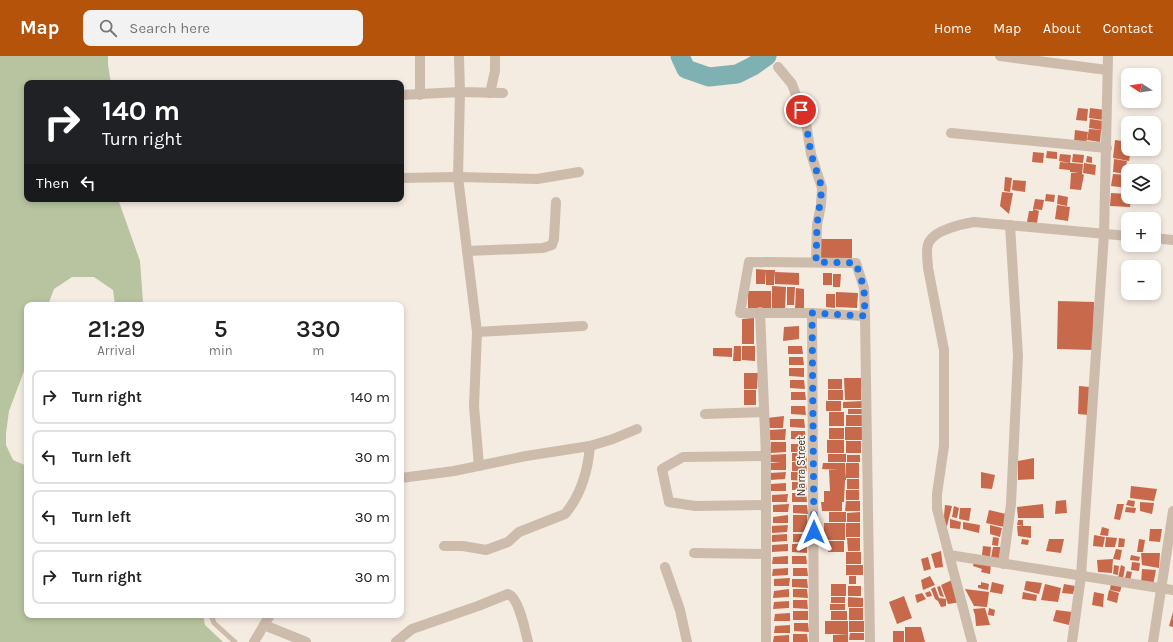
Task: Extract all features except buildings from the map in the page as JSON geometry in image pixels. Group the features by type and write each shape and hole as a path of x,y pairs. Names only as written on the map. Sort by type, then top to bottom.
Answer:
{"street":[{"path":"420,56 420,94"},
{"path":"460,56 458,176 477,332 474,406 479,466"},
{"path":"490,93 495,71 495,56"},
{"path":"1000,56 1107,70"},
{"path":"1072,642 1081,576 1104,234 1108,56"},
{"path":"778,67 792,84 806,123 811,154 822,188 817,225 816,262"},
{"path":"404,95 460,92 503,93"},
{"path":"951,133 1107,148"},
{"path":"404,178 458,176 537,180 579,172"},
{"path":"467,251 543,248 552,245 554,239 556,202"},
{"path":"972,642 937,509 937,494 944,446 944,350 928,268 927,254 929,242 937,234 954,226 974,222 1121,235"},
{"path":"1003,564 1011,504 1018,356 1010,225"},
{"path":"1161,239 1173,240"},
{"path":"865,316 812,313 740,313 749,262 856,263 864,288 865,316 870,642"},
{"path":"760,312 766,456 766,642"},
{"name":"Narra Street","path":"812,313 814,642"},
{"path":"477,332 583,326"},
{"path":"705,414 764,412"},
{"path":"404,478 454,471 526,456 590,446 613,439 637,429"},
{"path":"444,546 463,546 486,550 508,542 519,532 565,514 583,481 590,446"},
{"path":"766,456 683,457 662,469 669,502 695,506 766,505"},
{"path":"1153,642 1173,511"},
{"path":"694,553 766,554"},
{"path":"949,555 1173,590"},
{"path":"664,567 680,610 687,642"},
{"path":"396,642 412,629 508,594 512,596 516,602 528,642"},
{"path":"254,642 268,618"},
{"path":"264,625 306,642"}],"lane":[{"path":"212,618 214,623 236,642"}],"green space":[{"path":"0,56 108,56 110,80 24,80 24,202 119,202 140,261 143,302 115,302 113,290 94,277 72,277 54,289 49,302 24,302 24,371 9,411 6,445 13,460 24,465 24,618 204,618 205,625 223,642 0,642"}],"waterway":[{"path":"680,56 686,69 709,77 737,74 753,66 767,56"}],"route":[{"path":"801,110 806,123 811,154 822,188 821,205 817,225 816,262 856,263 864,288 865,316 812,313 814,532"}]}
